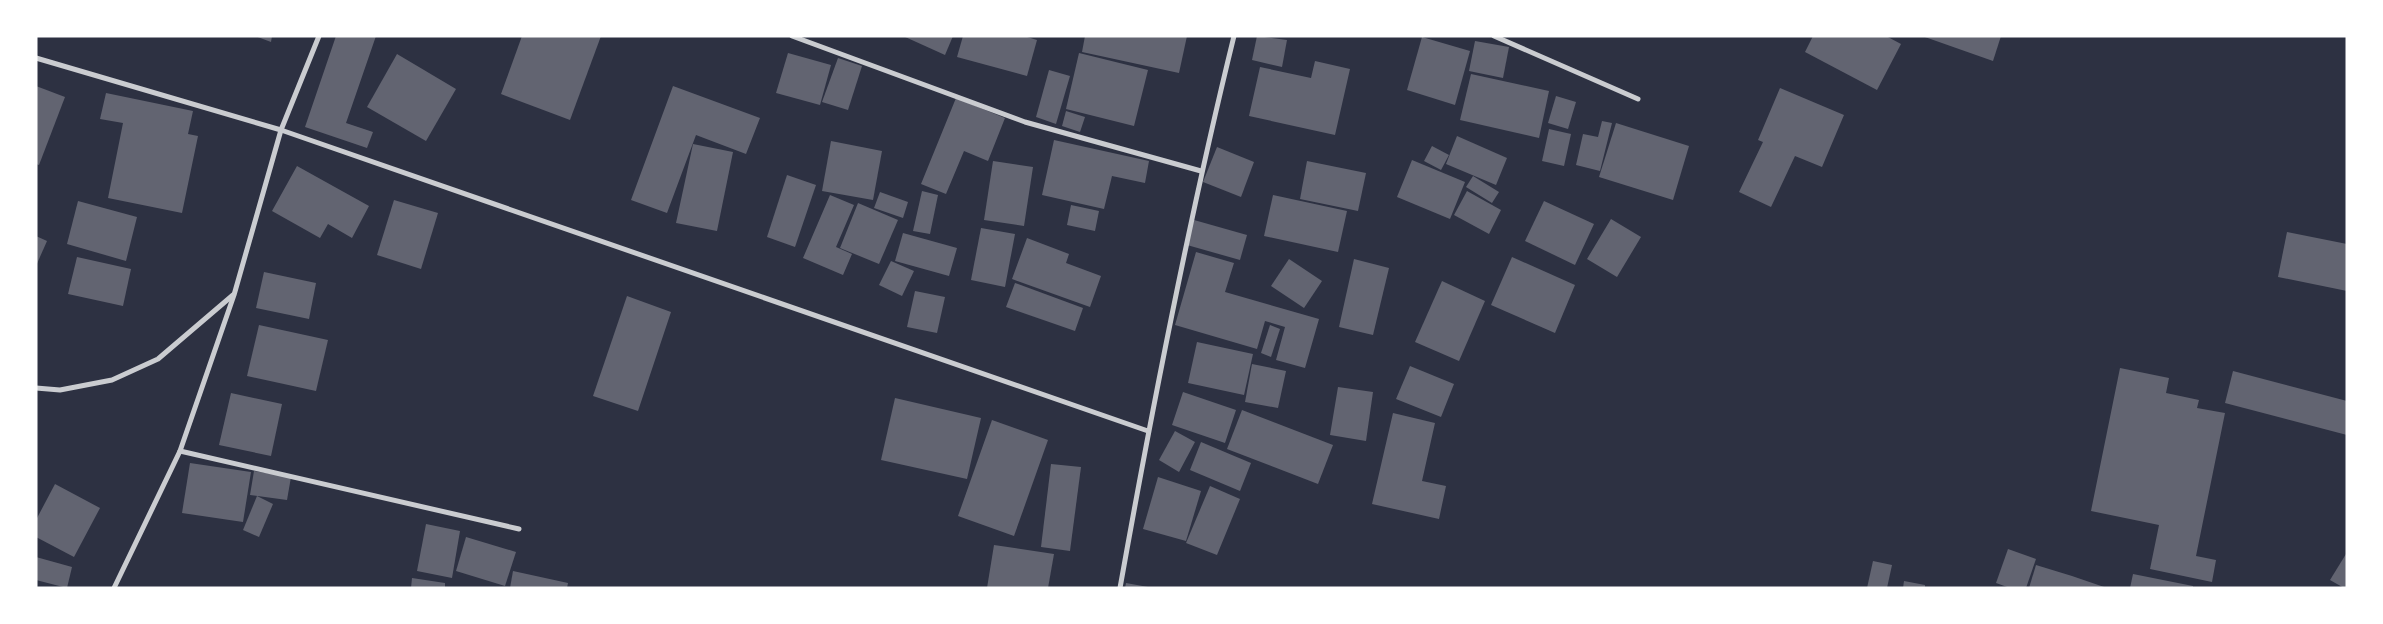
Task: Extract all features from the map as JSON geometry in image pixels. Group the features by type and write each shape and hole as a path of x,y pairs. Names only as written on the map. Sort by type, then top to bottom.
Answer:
{"street":[{"path":"114,588 180,451 234,295 281,130 319,36"},
{"path":"792,36 1025,122 1201,171"},
{"path":"1120,588 1148,431 1201,171 1234,36"},
{"path":"1494,36 1638,99"},
{"path":"36,58 281,130 1148,431"},
{"path":"36,388 60,390 112,380 158,359 234,295"},
{"path":"180,451 519,529"}],"building":[{"path":"255,36 272,36 271,42"},
{"path":"336,36 376,36 346,123 373,132 367,148 305,127"},
{"path":"522,36 601,36 570,120 501,94"},
{"path":"903,36 953,36 945,55"},
{"path":"963,36 1024,36 1037,40 1027,76 957,57"},
{"path":"1085,36 1187,36 1179,73 1082,52"},
{"path":"1257,36 1287,40 1282,67 1252,60"},
{"path":"1813,36 1886,36 1901,44 1877,90 1805,52"},
{"path":"1922,36 2001,36 1993,61"},
{"path":"1422,37 1470,51 1455,105 1407,90"},
{"path":"1475,41 1509,47 1503,78 1469,71"},
{"path":"788,53 831,65 820,105 776,93"},
{"path":"1079,53 1148,70 1134,126 1066,109"},
{"path":"397,54 456,89 426,141 367,107"},
{"path":"838,58 862,66 848,110 822,102"},
{"path":"1315,61 1350,69 1335,135 1249,116 1260,67 1311,78"},
{"path":"1049,70 1070,76 1056,124 1036,117"},
{"path":"1471,74 1549,91 1539,138 1460,120"},
{"path":"36,86 65,97 39,165 36,164"},
{"path":"673,86 760,118 746,154 696,135 667,213 631,200"},
{"path":"1780,88 1844,115 1822,167 1795,156 1771,207 1739,192 1763,142 1758,140"},
{"path":"106,93 193,111 188,134 198,136 182,213 108,198 123,123 100,119"},
{"path":"1556,96 1576,102 1568,129 1548,123"},
{"path":"956,98 1005,118 988,161 964,151 946,194 921,184"},
{"path":"1066,111 1085,117 1080,132 1062,126"},
{"path":"1602,121 1612,123 1600,171 1576,165 1583,134 1598,137"},
{"path":"1616,123 1689,146 1673,200 1599,177"},
{"path":"1549,129 1571,134 1564,166 1542,161"},
{"path":"1457,136 1507,158 1496,185 1446,164"},
{"path":"1054,140 1149,161 1145,183 1112,176 1104,209 1042,195"},
{"path":"831,141 882,151 873,200 822,191"},
{"path":"693,144 733,152 717,231 676,223"},
{"path":"1432,146 1449,155 1441,170 1424,161"},
{"path":"1217,147 1254,162 1241,197 1203,182"},
{"path":"1412,160 1465,182 1450,219 1397,197"},
{"path":"993,161 1033,167 1024,226 984,220"},
{"path":"1307,161 1366,173 1358,211 1300,199"},
{"path":"297,166 369,206 352,238 328,224 320,238 272,211"},
{"path":"787,175 816,185 795,247 767,237"},
{"path":"1473,176 1499,192 1492,203 1466,187"},
{"path":"922,191 938,195 930,234 913,231"},
{"path":"1467,191 1501,210 1489,234 1454,215"},
{"path":"880,192 908,202 903,218 874,208"},
{"path":"830,195 854,205 836,247 852,254 843,275 803,258"},
{"path":"1273,195 1347,211 1338,252 1264,236"},
{"path":"394,200 438,213 421,269 377,255"},
{"path":"78,201 137,217 126,261 67,244"},
{"path":"1544,201 1594,224 1575,265 1525,241"},
{"path":"858,203 898,220 879,264 840,248"},
{"path":"1071,205 1099,211 1095,231 1067,225"},
{"path":"1611,219 1641,237 1617,277 1587,259"},
{"path":"1194,220 1247,235 1240,260 1187,245"},
{"path":"981,228 1015,234 1005,287 971,280"},
{"path":"2287,232 2347,244 2347,291 2278,277"},
{"path":"903,233 957,248 949,276 895,261"},
{"path":"36,236 47,241 36,266"},
{"path":"1027,238 1069,254 1066,263 1101,276 1090,307 1012,279"},
{"path":"1196,252 1234,263 1225,292 1319,319 1305,368 1276,360 1285,327 1265,321 1257,349 1175,325"},
{"path":"77,257 131,269 123,306 68,294"},
{"path":"1512,257 1575,285 1555,333 1491,305"},
{"path":"1289,259 1322,281 1304,308 1271,286"},
{"path":"1354,259 1389,268 1373,335 1339,327"},
{"path":"891,261 914,271 902,296 879,285"},
{"path":"264,272 316,283 309,319 256,308"},
{"path":"1442,281 1485,301 1459,361 1415,342"},
{"path":"1015,283 1083,308 1075,331 1006,307"},
{"path":"915,291 945,297 937,333 907,327"},
{"path":"627,296 671,312 638,411 593,396"},
{"path":"259,325 328,340 316,391 247,376"},
{"path":"1270,325 1280,329 1271,357 1261,353"},
{"path":"1197,342 1253,354 1244,395 1188,383"},
{"path":"1252,364 1286,371 1278,408 1245,402"},
{"path":"1410,366 1454,384 1441,417 1396,399"},
{"path":"2120,368 2169,378 2166,393 2199,400 2197,408 2225,413 2196,556 2216,560 2212,582 2150,569 2159,525 2091,511"},
{"path":"2233,371 2347,401 2347,435 2225,403"},
{"path":"1338,387 1373,392 1366,441 1330,435"},
{"path":"1183,392 1236,410 1225,443 1172,425"},
{"path":"231,393 282,404 271,456 219,445"},
{"path":"895,398 981,418 967,479 881,460"},
{"path":"1242,410 1333,445 1318,484 1227,449"},
{"path":"1393,413 1435,423 1422,481 1446,486 1439,519 1372,504"},
{"path":"992,420 1048,440 1014,536 958,516"},
{"path":"1175,431 1195,442 1179,472 1159,460"},
{"path":"1201,442 1251,463 1240,491 1190,470"},
{"path":"190,463 251,472 243,522 182,513"},
{"path":"1051,464 1081,467 1070,551 1041,547"},
{"path":"254,471 291,477 287,500 250,495"},
{"path":"1158,477 1201,491 1186,541 1143,529"},
{"path":"55,484 100,508 74,557 36,537 36,520"},
{"path":"1210,486 1240,499 1217,555 1186,543"},
{"path":"257,496 273,504 259,537 243,530"},
{"path":"426,524 460,531 452,578 417,571"},
{"path":"466,537 516,552 505,586 456,571"},
{"path":"994,545 1054,554 1048,588 987,588"},
{"path":"2008,549 2036,559 2026,588 2010,588 1996,583"},
{"path":"2346,554 2347,588 2344,588 2330,580"},
{"path":"36,557 72,567 67,588 36,580"},
{"path":"1873,561 1892,565 1887,588 1867,588"},
{"path":"2036,565 2072,576 2107,588 2029,588"},
{"path":"513,571 568,583 567,588 510,588"},
{"path":"2133,574 2193,586 2193,588 2130,588"},
{"path":"412,578 445,583 445,588 411,588"},
{"path":"1904,581 1925,585 1925,588 1903,588"},
{"path":"1126,583 1148,587 1148,588 1125,588"}]}
